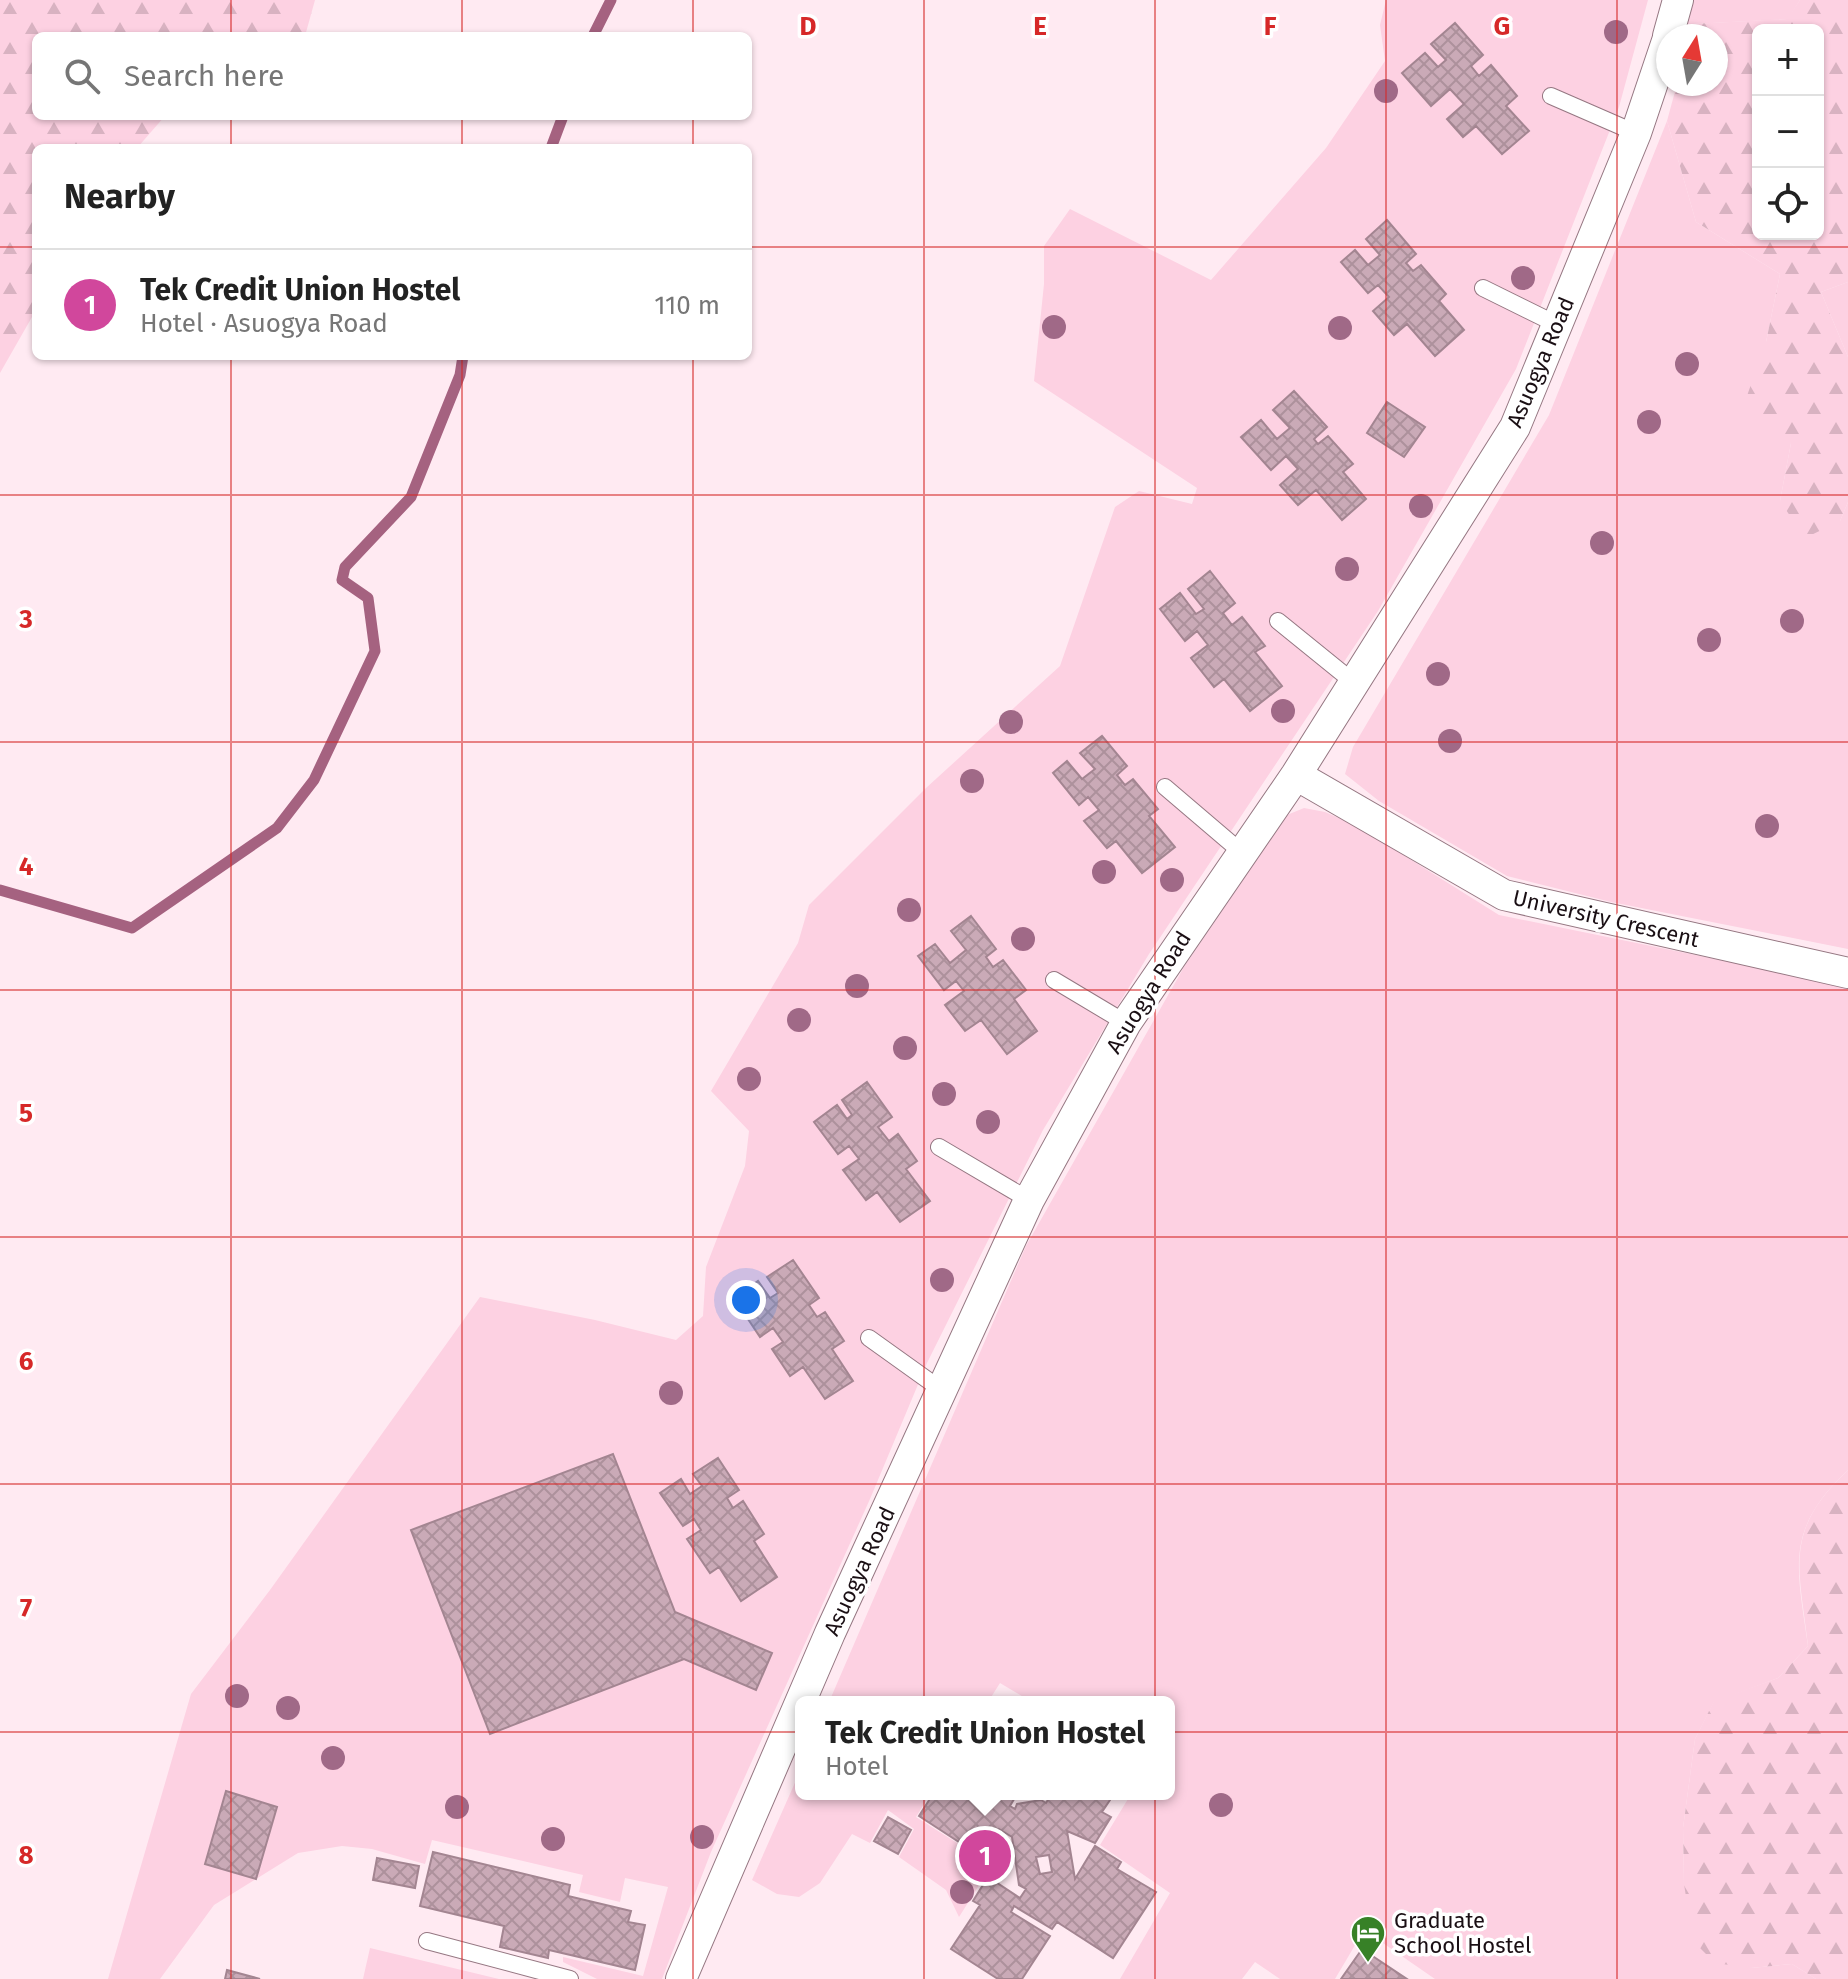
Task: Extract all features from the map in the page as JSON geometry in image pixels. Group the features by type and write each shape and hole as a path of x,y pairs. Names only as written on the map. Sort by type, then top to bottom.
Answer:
{"street":[{"name":"Asuogya Road","path":"1672,24 1678,0"},
{"name":"Asuogya Road","path":"803,1696 1029,1200 1126,1023 1240,851 1296,775 1352,681 1515,427 1636,133 1656,73"},
{"name":"University Crescent","path":"1296,775 1504,895 1848,973"},
{"name":"Asuogya Road","path":"681,1979 795,1714"}],"lane":[{"path":"1551,96 1636,133"},
{"path":"1483,288 1556,324"},
{"path":"1278,621 1352,681"},
{"path":"1165,787 1240,851"},
{"path":"1054,980 1126,1023"},
{"path":"939,1147 1029,1200"},
{"path":"869,1338 943,1391"},
{"path":"427,1941 570,1979"}],"green space":[{"path":"0,0 315,0 306,32 32,32 32,120 162,120 140,144 32,144 32,317 0,373"},
{"path":"1386,0 1648,0 1619,107 1516,369 1378,611 1149,954 1043,1130 927,1363 870,1499 711,1852 662,1979 597,1979 563,1962 563,1957 643,1976 668,1887 625,1878 620,1902 579,1892 583,1875 432,1840 425,1864 372,1849 342,1846 298,1853 214,1905 160,1979 108,1979 191,1694 270,1590 480,1297 676,1340 703,1316 706,1267 745,1166 749,1131 711,1091 798,943 809,905 926,788 1060,666 1115,507 1139,491 1192,504 1197,488 1034,381 1044,284 1044,246 1070,209 1211,280 1326,148 1385,61 1380,25"},
{"path":"1691,0 1800,0 1788,19 1686,24"},
{"path":"1800,0 1848,0 1848,282 1821,292 1848,357 1848,502 1840,521 1805,538 1780,501 1791,443 1742,410 1766,342 1780,274 1696,222 1667,121 1674,96 1728,96 1728,24 1692,24 1787,19"},
{"path":"1667,121 1696,222 1780,274 1766,342 1791,443 1780,501 1840,521 1848,502 1848,949 1611,902 1507,876 1379,801 1345,774 1353,747 1549,415"},
{"path":"1848,282 1848,357 1821,292"},
{"path":"1304,808 1325,812 1357,826 1499,915 1848,986 1848,1470 1827,1492 1804,1531 1799,1571 1808,1646 1778,1678 1714,1702 1695,1739 1683,1828 1684,1884 1751,1968 1792,1964 1816,1979 1435,1979 1364,1930 1335,1979 1280,1979 1255,1962 1242,1979 1120,1979 1170,1893 1100,1845 1127,1800 1175,1800 1175,1696 1022,1696 1000,1683 992,1696 832,1696 1026,1246 1184,967 1287,815"},
{"path":"1848,1470 1848,1979 1816,1979 1792,1964 1751,1968 1715,1963 1693,1941 1684,1884 1683,1828 1695,1739 1714,1701 1778,1678 1808,1646 1800,1571 1804,1531 1827,1492"},
{"path":"795,1783 795,1800 926,1800 916,1817 965,1848 961,1853 988,1871 959,1917 946,1890 899,1857 914,1829 888,1810 870,1843 852,1834 820,1883 799,1897 777,1894 752,1880"},
{"path":"370,1948 499,1979 363,1979"}],"building":[{"path":"1455,23 1483,55 1471,66 1479,76 1491,65 1517,96 1506,106 1529,131 1502,154 1476,126 1463,137 1447,119 1464,104 1450,89 1431,106 1402,73 1425,53 1438,67 1446,60 1431,44"},
{"path":"1387,220 1416,254 1406,263 1413,271 1421,265 1446,294 1439,301 1464,330 1435,356 1407,324 1394,335 1373,311 1389,297 1378,285 1368,293 1341,262 1355,250 1368,265 1380,255 1366,239"},
{"path":"1294,391 1327,427 1314,439 1318,444 1328,436 1353,464 1343,472 1366,499 1342,520 1316,490 1298,505 1280,485 1298,469 1286,456 1271,470 1241,437 1261,420 1277,439 1290,428 1273,410"},
{"path":"1387,402 1425,427 1404,457 1367,433"},
{"path":"1210,571 1235,603 1223,613 1232,625 1242,617 1265,646 1255,652 1282,686 1250,711 1224,679 1214,687 1191,658 1208,645 1197,631 1185,641 1160,609 1180,593 1196,614 1204,609 1188,589"},
{"path":"1102,736 1127,766 1117,775 1125,785 1133,779 1158,809 1149,816 1175,847 1142,873 1116,841 1107,848 1084,821 1099,810 1088,797 1079,805 1053,773 1067,761 1082,779 1095,769 1080,753"},
{"path":"971,916 996,949 986,957 993,967 1003,960 1026,990 1014,999 1037,1031 1007,1054 981,1020 965,1031 945,1005 964,991 956,981 944,990 918,956 935,944 950,963 966,950 951,931"},
{"path":"867,1082 892,1117 878,1127 889,1141 898,1134 917,1161 906,1169 930,1201 900,1222 877,1192 866,1200 843,1170 859,1159 849,1146 838,1154 814,1122 837,1105 847,1119 852,1115 842,1100"},
{"path":"793,1260 819,1298 809,1305 817,1317 825,1312 844,1341 832,1349 853,1381 825,1399 803,1367 790,1376 772,1349 783,1342 773,1328 760,1337 734,1298 758,1281 770,1298 778,1293 767,1277"},
{"path":"613,1454 675,1612 772,1653 756,1690 684,1659 490,1734 411,1530"},
{"path":"718,1458 739,1490 727,1498 733,1508 743,1501 764,1534 754,1541 777,1577 741,1601 719,1567 710,1573 687,1539 701,1530 694,1519 683,1526 660,1493 681,1479 690,1494 702,1486 693,1474"},
{"path":"226,1791 277,1807 256,1879 205,1864"},
{"path":"929,1800 1014,1800 1010,1806 1015,1809 1017,1804 1041,1800 1046,1803 1048,1800 1110,1800 1102,1812 1111,1817 1095,1843 1067,1831 1075,1879 1095,1846 1121,1862 1117,1869 1156,1892 1113,1958 1057,1922 1052,1929 1014,1906 1011,1912 1050,1936 1022,1979 998,1979 951,1949 980,1905 973,1901 988,1877 1020,1898 1026,1889 1019,1885 1012,1837 999,1829 990,1843 1003,1851 991,1869 965,1852 968,1848 919,1816","holes":["1049,1855 1052,1872 1040,1874 1036,1857"]},
{"path":"888,1817 911,1830 898,1854 874,1841"},
{"path":"433,1852 570,1885 568,1896 631,1911 628,1922 645,1925 635,1970 549,1950 548,1958 500,1947 504,1926 420,1906"},
{"path":"377,1858 419,1866 415,1888 373,1880"},
{"name":"Graduate School Hostel","path":"1362,1949 1407,1979 1341,1979"},
{"path":"227,1970 260,1979 225,1979"}],"waterway":[{"path":"595,32 611,0"},
{"path":"552,144 562,120"},
{"path":"0,890 132,928 277,828 314,780 375,651 368,598 342,580 345,567 411,497 460,375 462,360"}],"place":[{"name":"Tek Credit Union Hostel","path":"985,1856"},
{"name":"Graduate School Hostel","path":"1368,1964"}]}
